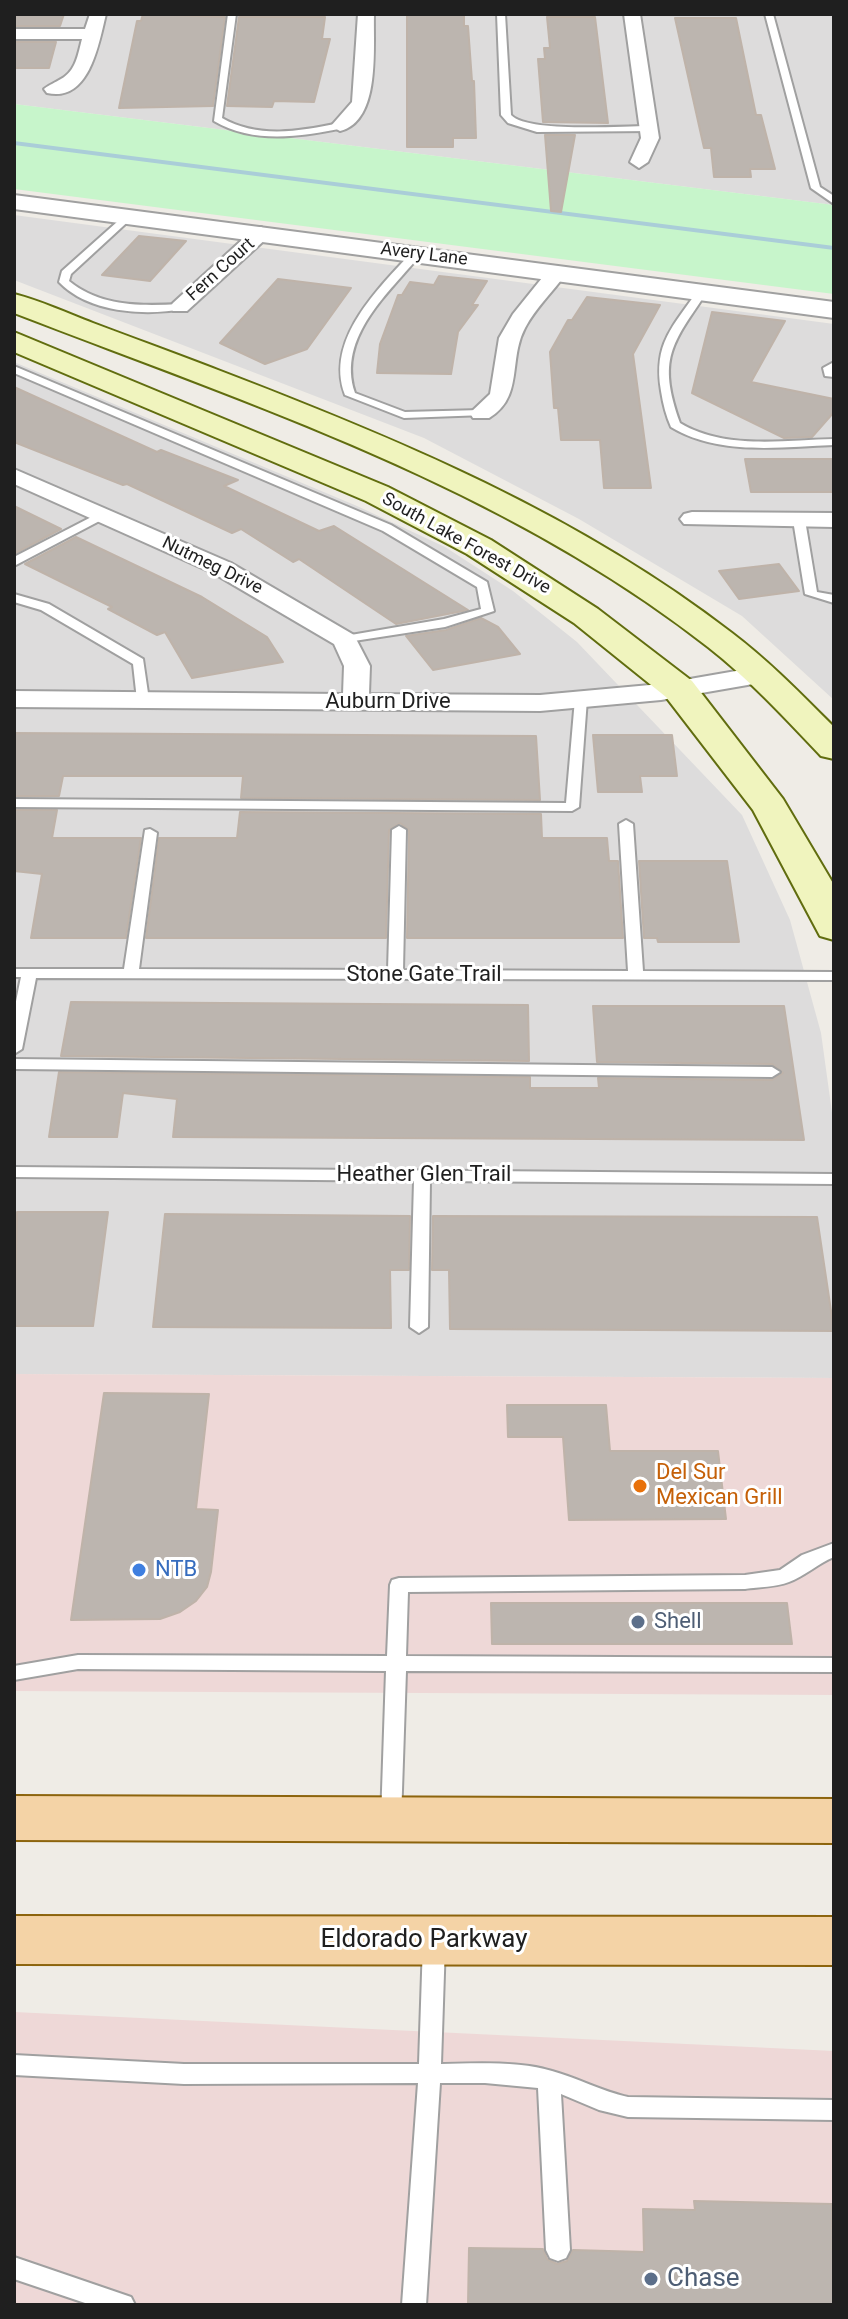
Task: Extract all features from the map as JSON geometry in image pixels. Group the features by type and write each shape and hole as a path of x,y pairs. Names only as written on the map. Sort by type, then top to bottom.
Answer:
{"main road":[{"path":"14,303 353,435 495,499 587,549 720,640 834,748"},
{"name":"South Lake Forest Drive","path":"14,341 321,469 425,518 548,589 679,689 770,807 814,884 834,928"},
{"path":"14,1818 834,1821"},
{"name":"Eldorado Parkway","path":"14,1940 834,1941"}],"street":[{"path":"53,89 77,78 98,14"},
{"path":"340,126 361,102 366,14"},
{"path":"632,14 650,138 639,162"},
{"path":"14,34 92,34"},
{"name":"Avery Lane","path":"14,202 834,310"},
{"name":"Fern Court","path":"180,307 261,233"},
{"path":"481,413 491,408 502,395 506,351 512,332 557,272"},
{"name":"Nutmeg Drive","path":"14,476 222,568 345,640"},
{"path":"692,519 834,520"},
{"path":"345,640 357,666 355,687 358,702"},
{"name":"Auburn Drive","path":"14,699 540,703 679,689 759,675"}],"lane":[{"path":"232,14 217,119 228,126 262,132 297,133 340,126"},
{"path":"501,14 506,111 511,121 537,129 649,129"},
{"path":"769,14 816,188 834,201"},
{"path":"129,216 66,273 64,282 73,289 120,307 180,307"},
{"path":"416,254 367,307 356,326 349,342 346,385 350,395 404,415 481,413"},
{"path":"702,292 667,345 664,356 667,397 675,425 693,436 718,441 834,442"},
{"path":"14,369 387,528 483,585 488,611 445,623 345,640"},
{"path":"14,562 103,515"},
{"path":"799,520 811,594 834,599"},
{"path":"14,598 45,607 139,662 143,700"},
{"path":"14,803 572,807 581,699"},
{"path":"626,824 636,976"},
{"path":"395,975 399,830"},
{"path":"131,974 150,833"},
{"path":"14,1049 22,973"},
{"name":"Stone Gate Trail","path":"22,973 834,976"},
{"path":"14,1064 772,1072"},
{"name":"Heather Glen Trail","path":"14,1172 834,1179"},
{"path":"419,1327 422,1175"},
{"path":"391,1821 399,1585 745,1582 783,1577 809,1560 834,1550"},
{"path":"14,1673 78,1662 834,1665"},
{"path":"414,2305 430,2072 434,1941"},
{"path":"14,2065 184,2074 485,2073 549,2079 599,2100 628,2107 834,2110"},
{"path":"549,2079 558,2250"},
{"path":"14,2268 123,2305"}],"shaded area":[{"path":"14,14 834,14 834,205 14,104"},
{"path":"14,215 834,324 834,700 742,616 579,519 424,438 14,280"},
{"path":"14,362 357,506 445,547 513,591 577,642 742,815 790,920 821,1033 834,1127 834,1378 14,1374"},
{"path":"14,1374 834,1378 834,1695 14,1691"},
{"path":"14,2012 834,2051 834,2305 14,2305"}],"green space":[{"path":"14,104 834,205 834,294 14,189"}],"building":[{"path":"14,14 64,14 60,26 14,26"},
{"path":"143,14 225,17 213,106 119,108 137,21 141,21"},
{"path":"407,14 464,14 474,81 476,138 453,138 453,147 407,147"},
{"path":"239,17 325,17 322,39 330,39 314,102 274,101 272,107 227,106"},
{"path":"547,17 595,17 608,123 543,122 538,59 545,59 544,48 550,48"},
{"path":"675,18 736,18 756,115 761,115 775,169 750,169 751,177 714,177 711,148 704,148"},
{"path":"14,42 56,42 49,68 14,68"},
{"path":"545,135 575,135 561,212 551,211"},
{"path":"139,236 186,241 150,281 102,275"},
{"path":"439,276 487,281 472,305 478,305 458,332 451,374 377,373 380,344 398,295 402,295 410,282 434,285"},
{"path":"278,279 351,288 307,349 265,364 220,343"},
{"path":"587,297 660,305 633,354 651,488 604,488 600,440 561,440 558,408 554,408 550,352 568,320 572,320"},
{"path":"712,312 785,321 751,382 834,399 834,412 812,437 784,438 692,393"},
{"path":"14,387 157,452 161,450 238,480 224,486 319,531 334,526 468,610 396,624 299,559 293,562 241,529 232,533 127,484 14,442"},
{"path":"745,459 834,459 834,492 751,492"},
{"path":"14,506 61,529 14,554"},
{"path":"76,537 202,597 267,637 283,662 192,678 165,632 157,635 108,609 112,607 25,564"},
{"path":"779,564 799,591 739,599 719,571"},
{"path":"481,618 498,627 520,654 433,670 406,636 446,630"},
{"path":"14,733 536,736 540,800 241,798 243,776 63,776 59,796 14,796"},
{"path":"593,735 672,735 677,776 640,776 642,792 598,792"},
{"path":"14,810 57,810 52,838 141,838 126,938 31,938 42,874 14,871"},
{"path":"240,812 541,814 542,838 607,838 609,861 618,861 623,938 407,938 409,830 400,823 389,830 386,938 146,938 159,838 237,838"},
{"path":"639,861 727,861 739,942 658,942 657,938 644,938"},
{"path":"71,1002 528,1005 529,1061 61,1056"},
{"path":"593,1006 784,1006 804,1140 173,1137 177,1099 123,1093 117,1137 49,1137 59,1072 530,1077 530,1088 599,1088 598,1078 772,1080 783,1073 772,1064 597,1062"},
{"path":"17,1212 108,1212 93,1326 14,1326"},
{"path":"165,1214 410,1216 409,1270 390,1270 391,1328 153,1327"},
{"path":"433,1216 817,1217 834,1331 450,1329 449,1270 432,1270"},
{"path":"104,1393 209,1394 196,1509 218,1510 211,1572 207,1587 196,1601 180,1612 160,1619 71,1620"},
{"path":"507,1405 606,1405 610,1451 718,1451 726,1519 569,1520 563,1437 508,1437"},
{"path":"491,1603 787,1603 792,1644 492,1644"},
{"name":"Chase","path":"694,2201 832,2204 834,2305 468,2305 469,2248 543,2249 547,2259 557,2264 567,2261 573,2250 644,2252 643,2209 695,2210"}],"waterway":[{"path":"14,143 834,248"}],"place":[{"name":"Del Sur Mexican Grill","path":"640,1486"},
{"name":"NTB","path":"139,1570"},
{"name":"Shell","path":"638,1622"},
{"name":"Chase","path":"651,2279"}]}
